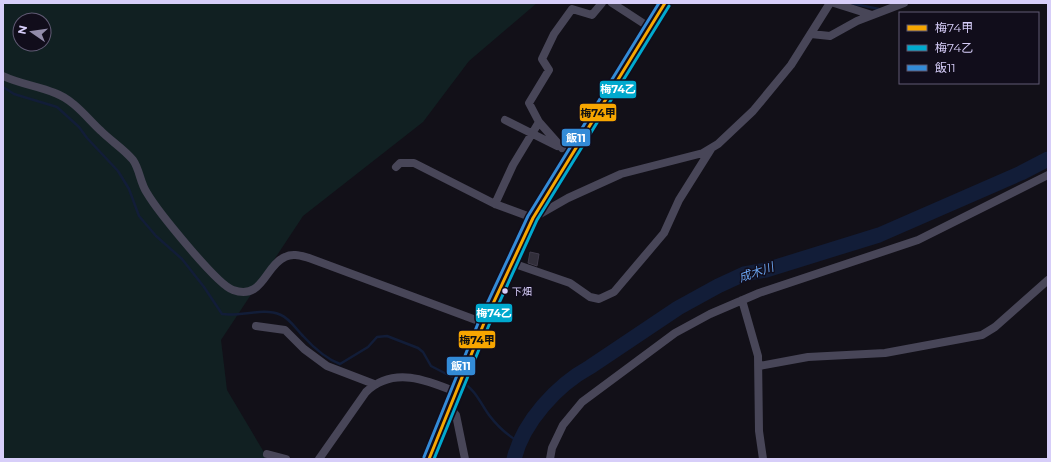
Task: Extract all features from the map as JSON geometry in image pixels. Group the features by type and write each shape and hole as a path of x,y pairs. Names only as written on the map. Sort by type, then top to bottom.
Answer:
{"main road":[{"path":"430,459 484,323 533,218 664,3"}],"street":[{"path":"562,148 539,122 529,103 549,70 542,59 554,34 572,9 592,15 602,3"},
{"path":"612,3 649,27"},
{"path":"811,34 830,36 857,21 904,3"},
{"path":"396,167 400,163 414,163 495,204 533,218 568,198 621,174 703,153 712,148 753,111 791,65 829,4 872,15"},
{"path":"3,76 16,82 54,92 88,116 101,131 133,161 145,191 155,207 202,262 231,290 244,292 260,285 279,260 292,255 308,258 484,323"},
{"path":"505,120 572,153"},
{"path":"495,204 513,165 539,122"},
{"path":"512,263 570,283 590,297 599,299 614,292 664,233 679,200 712,148"},
{"path":"550,459 552,448 563,425 582,402 660,342 710,314 742,300 776,287 918,240 1048,175"},
{"path":"758,366 808,357 885,354 982,335 995,327 1048,280"},
{"path":"742,300 756,348 758,366 759,431 763,459"},
{"path":"256,326 285,330 304,349 326,366 374,384"},
{"path":"319,459 366,392 374,384 414,376 456,392"},
{"path":"450,408 456,415 465,459"},
{"path":"267,454 286,459"}],"shaded area":[{"path":"3,3 537,3 469,61 423,122 303,216 221,340 227,390 268,459 3,459"}],"building":[{"path":"530,252 539,254 537,266 528,263"}],"waterway":[{"path":"850,3 879,9"},
{"path":"3,87 14,94 57,107 79,127 87,138 118,171 129,189 139,216 156,236 182,259 204,287 222,314 229,315 267,312 281,315 325,356 340,364 368,347 377,337 387,336 418,348 423,352 431,366 458,380"},
{"name":"成木川","path":"514,459 518,445 533,418 554,394 565,384 678,308 718,286 744,274 766,270 879,235 1021,173 1048,159"},
{"path":"462,382 471,389 499,427 519,442"}],"transit line":[{"name":"飯11","path":"424,457 479,321 528,216 659,3"},
{"name":"梅74甲","path":"429,459 484,323 533,218 665,3"},
{"name":"梅74乙","path":"434,459 489,325 537,220 669,6"}],"place":[{"name":"下畑","path":"505,291"}]}
